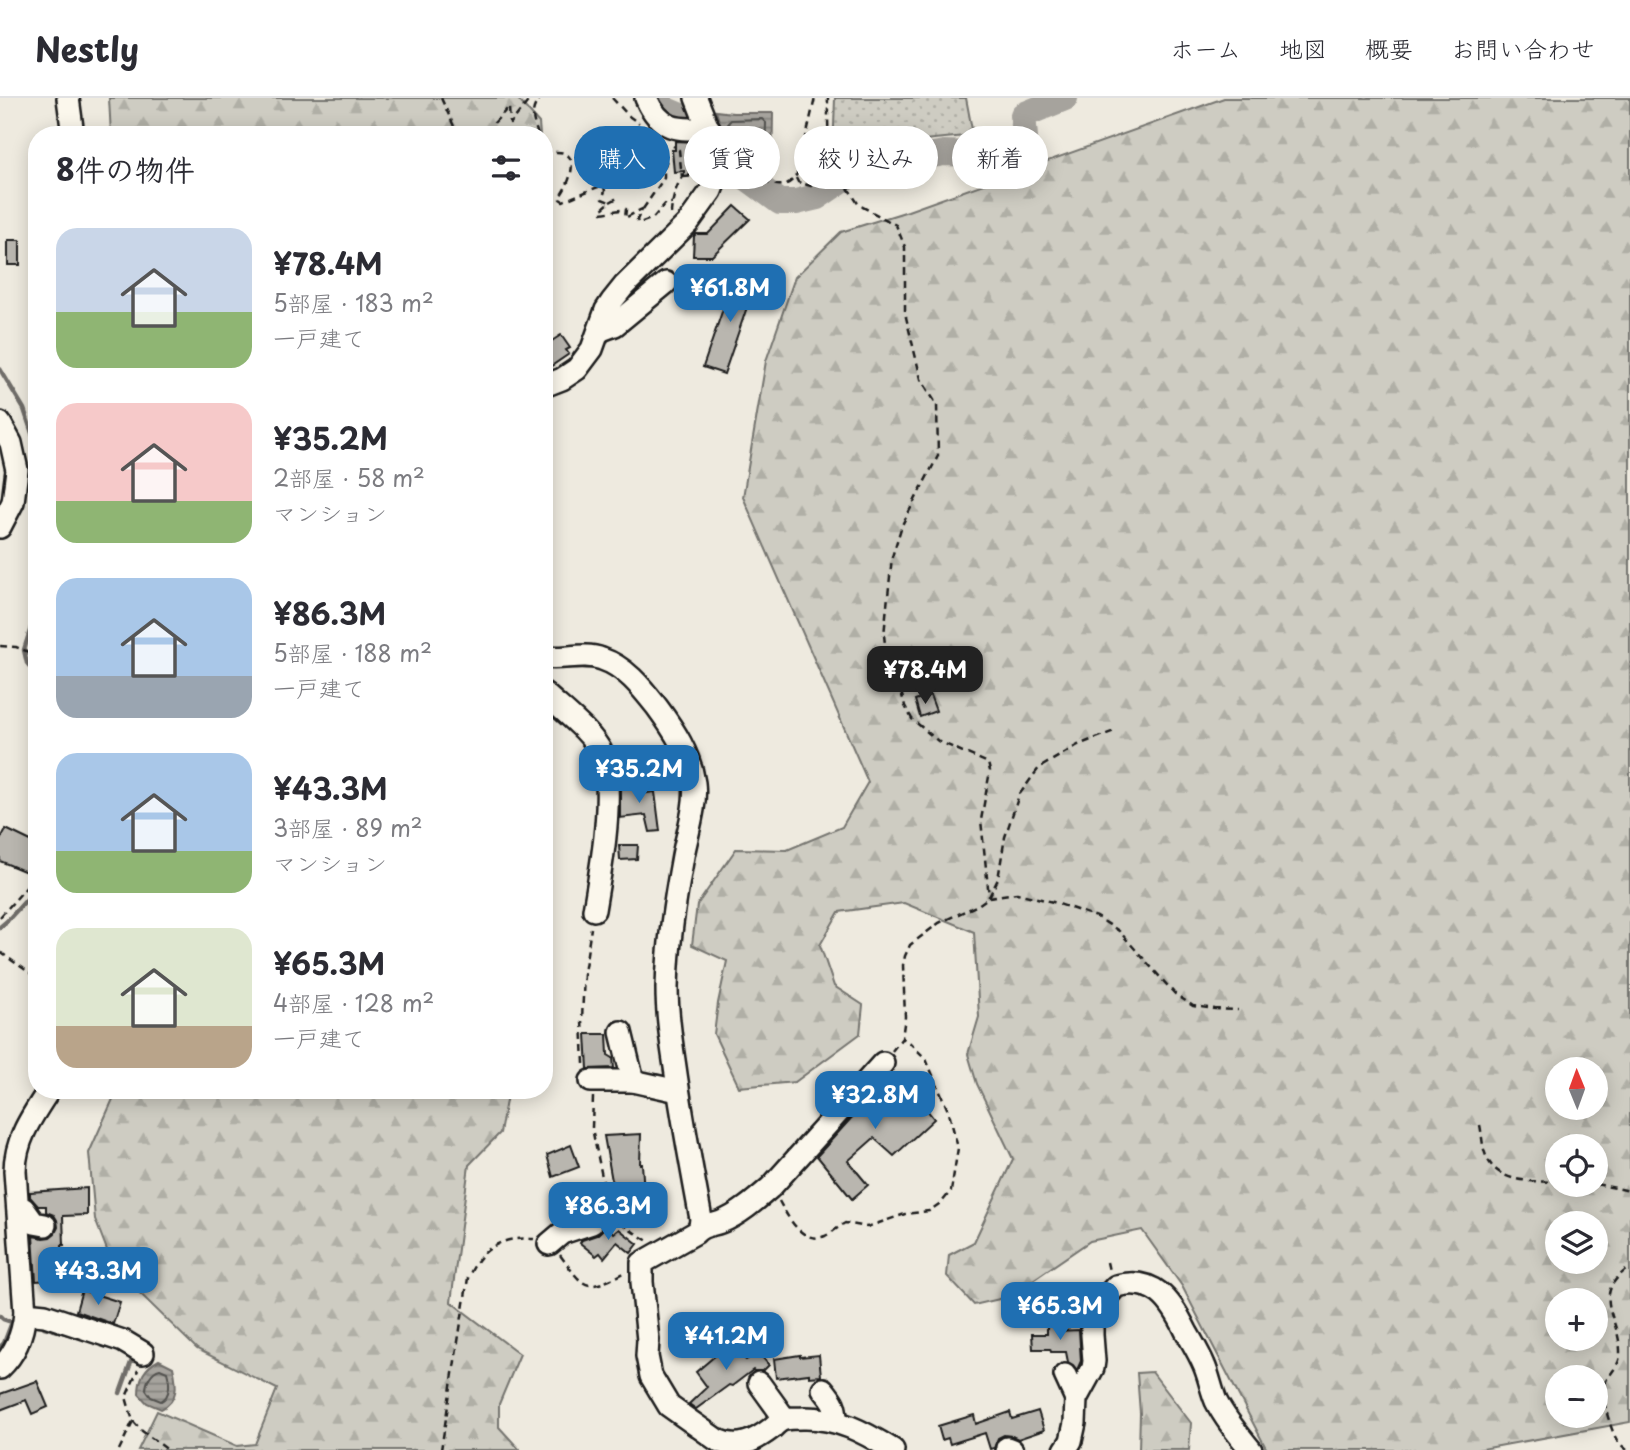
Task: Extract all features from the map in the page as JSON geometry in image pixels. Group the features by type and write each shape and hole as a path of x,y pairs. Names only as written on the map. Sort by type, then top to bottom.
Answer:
{"street":[{"path":"68,98 72,126"},
{"path":"646,98 651,109 664,123 677,130 684,130"},
{"path":"698,99 708,126"},
{"path":"553,382 577,369 592,349 606,310 618,293 689,234 712,189"},
{"path":"599,331 615,325 666,283"},
{"path":"0,423 11,443 17,470 13,502 0,527"},
{"path":"553,659 591,656 604,659 620,668 640,685 669,724 687,755 693,774 695,795 674,905 667,990 687,1199 701,1219 700,1227 695,1233 642,1263 647,1356 655,1384 669,1406 725,1444 734,1445 757,1440 785,1419 813,1418 836,1421 893,1450"},
{"path":"553,702 590,737 606,761 607,827 594,910"},
{"path":"621,1032 634,1081"},
{"path":"700,1227 721,1222 750,1205 771,1187 883,1063"},
{"path":"592,1081 634,1081 678,1091"},
{"path":"0,1367 17,1346 25,1312 15,1171 16,1151 43,1099"},
{"path":"18,1209 24,1209 34,1223 45,1225"},
{"path":"549,1244 562,1233 592,1223"},
{"path":"1065,1450 1071,1441 1075,1423 1076,1399 1093,1368 1092,1313 1116,1286 1139,1283 1166,1297 1175,1310 1203,1363 1216,1401 1228,1422 1251,1450"},
{"path":"25,1312 45,1315 123,1340 144,1353"},
{"path":"1065,1375 1076,1399"},
{"path":"759,1383 785,1419"},
{"path":"823,1389 833,1401 836,1421"}],"path":[{"path":"441,98 454,126"},
{"path":"494,126 509,107 510,124 531,98"},
{"path":"535,126 534,106 540,98"},
{"path":"612,98 640,124"},
{"path":"809,126 814,98"},
{"path":"828,98 828,126"},
{"path":"657,189 643,209 638,223 653,218 666,204 672,203 682,177 679,150 670,145"},
{"path":"553,153 565,153 571,160 570,179 560,199 563,201 604,187 602,199 610,202"},
{"path":"848,189 859,205 896,225 905,247 905,313 921,379 937,405 937,456 902,525 892,557 884,635 886,653 912,719 937,741 988,763 990,771 981,820 989,897"},
{"path":"619,197 601,210 602,213 626,209 625,218 643,209"},
{"path":"0,646 28,651"},
{"path":"771,1187 796,1228 804,1235 816,1238 826,1236 845,1223 867,1227 905,1214 929,1211 951,1191 958,1148 949,1113 926,1059 902,1038 905,1017 905,956 910,945 939,923 989,897 998,879 1005,837 1019,795 1039,768 1078,745 1117,730"},
{"path":"0,917 28,885"},
{"path":"989,897 1017,893 1097,917 1119,931 1175,994 1193,1006 1238,1010"},
{"path":"0,951 28,971"},
{"path":"1480,1125 1485,1154 1494,1168 1517,1181 1545,1182"},
{"path":"1608,1185 1630,1191"},
{"path":"441,1450 468,1278 474,1264 484,1252 500,1243 537,1240 549,1244 558,1252 580,1282 586,1285 600,1284 642,1263"},
{"path":"1627,1450 1614,1436 1603,1388 1620,1361 1620,1343 1608,1300 1610,1288 1618,1275 1630,1267"},
{"path":"144,1353 125,1397 133,1421 168,1450"},
{"path":"119,1450 133,1421"}],"green space":[{"path":"109,98 517,98 539,126 111,126"},
{"path":"835,98 966,98 971,126 952,126 952,137 938,139 938,126 834,126"},
{"path":"1224,98 1630,98 1630,1422 1608,1426 1608,1365 1545,1365 1545,1428 1597,1428 1477,1450 1267,1450 1182,1286 1142,1230 1090,1241 1008,1297 974,1305 947,1276 949,1255 974,1242 1013,1159 977,1084 968,1054 979,1017 974,932 904,903 839,912 820,945 834,986 863,1005 860,1034 795,1082 739,1087 714,1034 727,961 692,945 697,905 736,849 787,850 842,827 868,782 743,497 766,361 795,277 841,232 970,189 1048,189 1048,161"},
{"path":"113,1099 506,1099 500,1133 469,1165 451,1302 520,1354 499,1404 499,1427 520,1450 138,1450 157,1411 237,1446 255,1444 277,1389 197,1349 114,1268 95,1219 89,1153"},
{"path":"1152,1372 1191,1423 1189,1450 1139,1450 1137,1373"}],"water":[{"path":"716,111 773,113 773,126 721,126"},
{"path":"159,1360 173,1367 176,1386 174,1397 161,1409 147,1403 139,1394 143,1374"}],"building":[{"path":"675,141 684,141 684,171 674,172 672,150 675,150"},
{"path":"735,206 750,219 712,256 693,256 694,236 708,234"},
{"path":"8,240 20,240 20,265 8,265"},
{"path":"735,274 756,281 724,374 703,367"},
{"path":"561,335 570,348 566,350 569,354 553,365 553,340"},
{"path":"930,695 936,711 920,717 915,700"},
{"path":"638,783 639,794 655,792 660,831 650,832 646,815 620,818 620,786"},
{"path":"6,829 28,840 28,873 0,861 0,840"},
{"path":"619,845 638,845 637,859 620,860"},
{"path":"586,1034 607,1034 608,1055 613,1058 614,1068 588,1069"},
{"path":"892,1073 934,1119 894,1156 874,1138 848,1161 868,1185 852,1199 817,1156"},
{"path":"641,1134 640,1164 644,1192 614,1192 604,1136"},
{"path":"571,1145 579,1167 553,1177 547,1155"},
{"path":"87,1188 87,1215 63,1216 63,1279 36,1281 33,1236 50,1237 58,1227 54,1215 46,1212 46,1206 38,1206 30,1197 30,1192"},
{"path":"607,1228 614,1233 619,1229 638,1244 631,1253 617,1242 604,1258 600,1253 596,1256 580,1243"},
{"path":"82,1290 120,1302 113,1324 76,1311"},
{"path":"1053,1293 1074,1313 1066,1321 1044,1302"},
{"path":"1066,1321 1058,1331 1079,1330 1081,1361 1077,1370 1068,1362 1066,1352 1033,1349 1032,1334 1047,1334 1047,1322"},
{"path":"729,1344 746,1360 758,1352 769,1365 763,1371 753,1370 696,1409 689,1404 707,1387 696,1372"},
{"path":"819,1355 821,1376 809,1377 809,1374 776,1378 774,1359"},
{"path":"37,1381 48,1407 32,1414 26,1400 0,1410 0,1394"},
{"path":"1038,1411 1044,1430 1018,1439 1004,1435 998,1438 994,1448 990,1449 985,1433 950,1444 948,1438 942,1440 938,1426 974,1415 976,1424 1010,1412 1012,1419"}],"waterway":[{"path":"658,98 664,109 695,122"},
{"path":"762,189 780,202 796,202 817,197 849,175 883,164 944,153 969,154 1025,137 1023,115 1065,98"},
{"path":"0,369 24,409 28,421"},
{"path":"28,637 24,650 28,664"},
{"path":"0,927 28,898"},
{"path":"0,1316 12,1322 0,1347"},
{"path":"44,1327 77,1336"},
{"path":"120,1393 133,1357 131,1356"}]}
